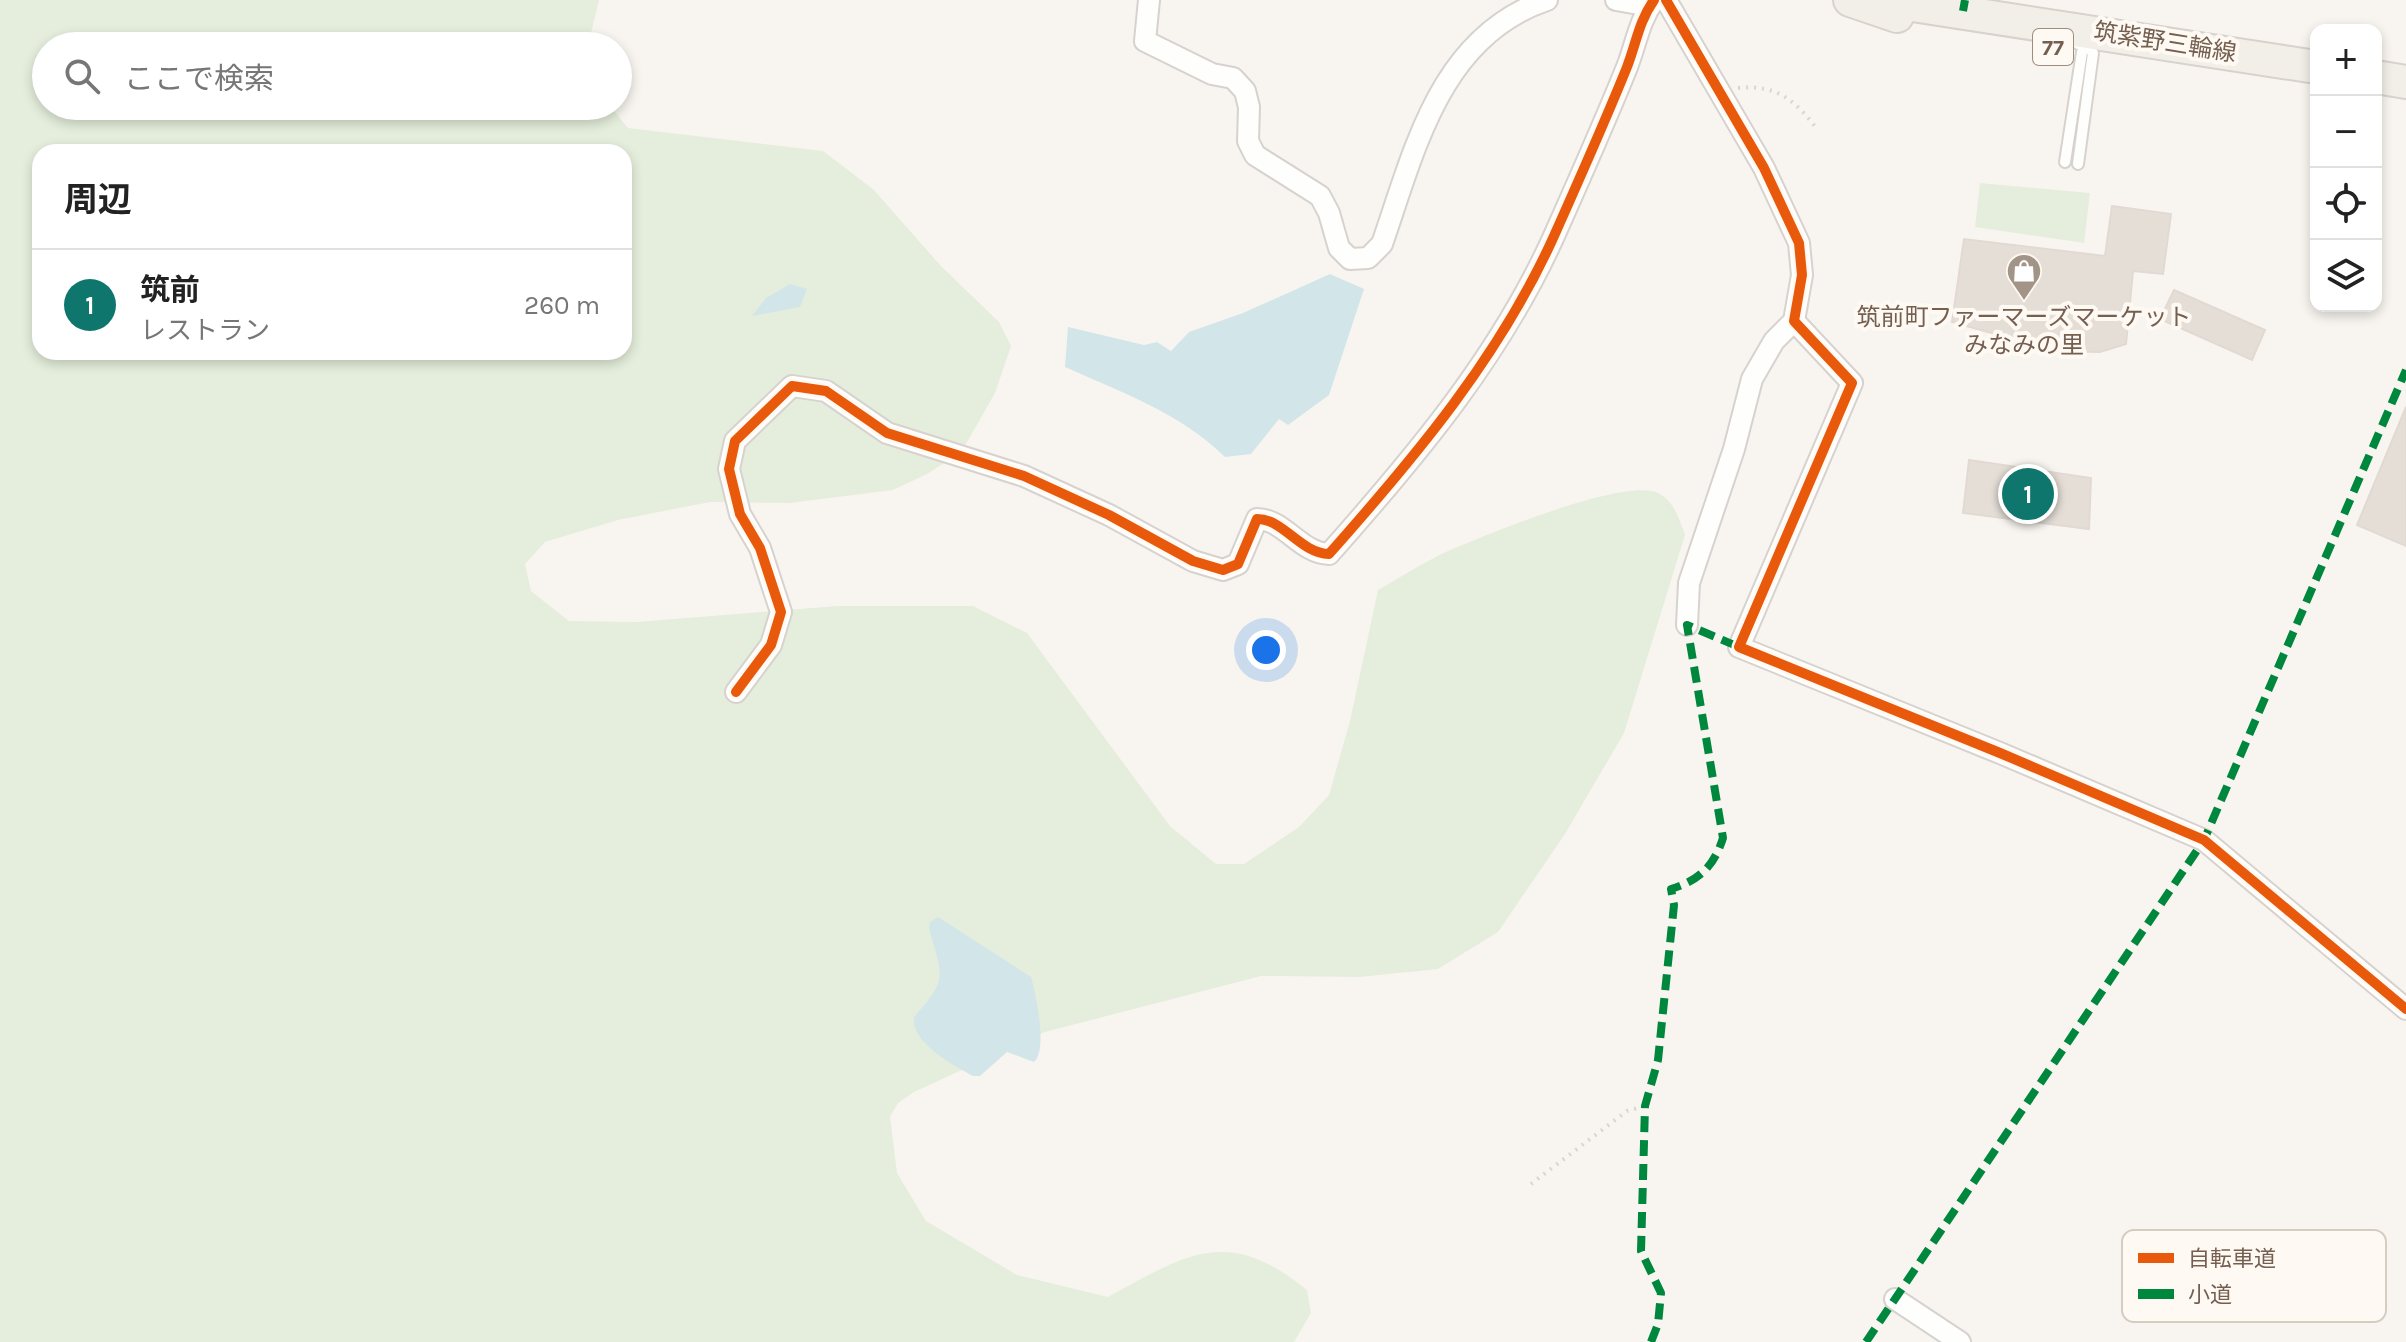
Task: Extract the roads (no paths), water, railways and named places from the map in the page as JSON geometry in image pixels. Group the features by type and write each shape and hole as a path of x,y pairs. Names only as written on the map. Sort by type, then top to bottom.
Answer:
{"main road":[{"name":"筑紫野三輪線","path":"1850,0 1924,22 2092,46 2260,57 2310,66"},
{"name":"筑紫野三輪線","path":"1880,0 1963,11 2092,46"},
{"path":"2382,78 2406,82"}],"street":[{"path":"1149,0 1145,41 1212,74 1233,78 1245,91 1249,107 1248,141 1255,155 1320,196 1329,213 1339,248 1350,259 1368,258 1382,244 1438,93 1454,68 1501,22 1526,7 1547,0"},
{"path":"1616,0 1656,2"},
{"path":"1656,2 1720,92 1764,168 1799,243 1802,275 1794,321 1774,341 1752,379 1734,449 1689,583 1687,625"},
{"path":"736,692 771,645 781,612 760,548 740,514 729,469 735,441 792,386 826,391 887,433 1024,476 1109,515 1193,561 1223,570 1238,564 1257,519 1266,519 1313,554 1329,554 1454,406 1502,332 1553,238 1656,2"},
{"path":"1794,321 1852,383 1739,647 2204,840 2406,1009"},
{"path":"1895,1299 1960,1342"}],"lane":[{"path":"2065,162 2092,46"},
{"path":"2078,164 2092,46"}],"place":[{"name":"筑前町ファーマーズマーケット みなみの里","path":"2024,302"},
{"name":"筑前","path":"2028,494"}]}
